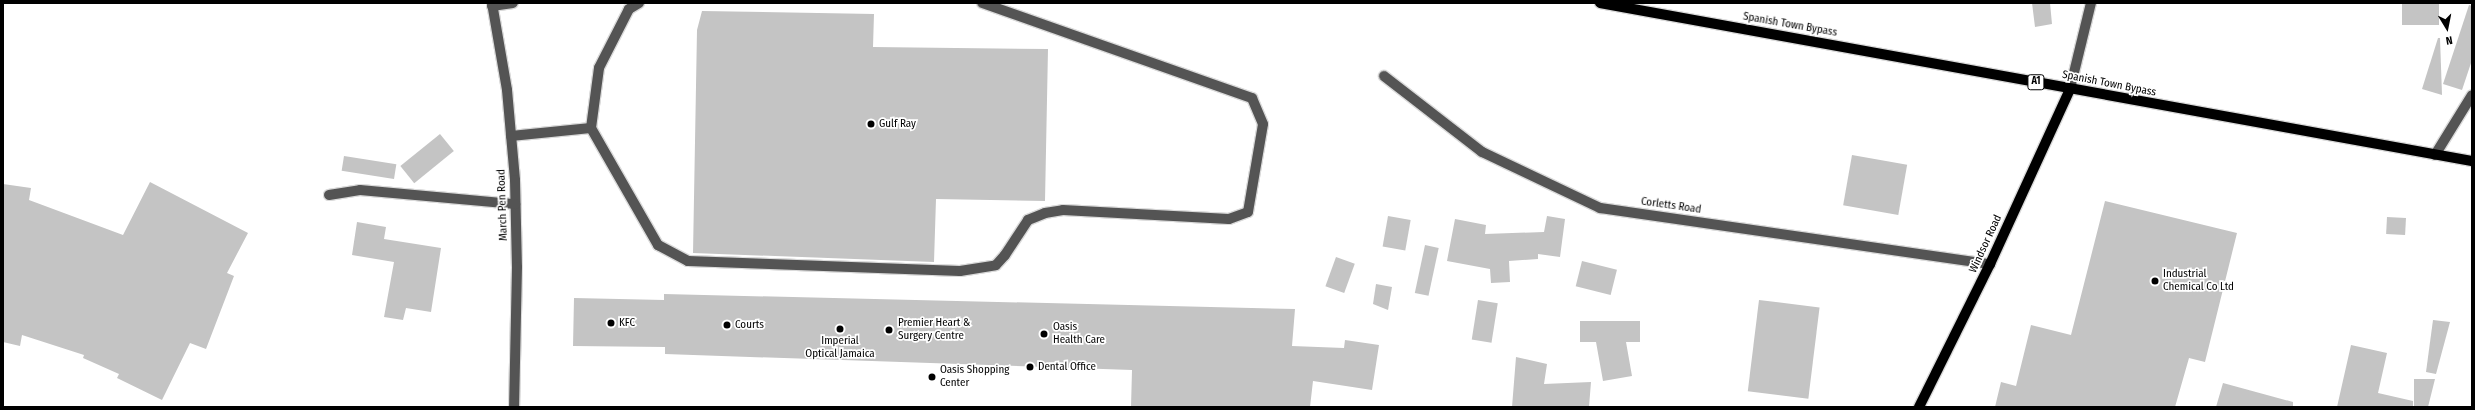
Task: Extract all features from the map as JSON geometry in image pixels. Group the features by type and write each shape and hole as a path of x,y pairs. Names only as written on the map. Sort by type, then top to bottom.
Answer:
{"main road":[{"name":"Spanish Town Bypass","path":"1600,3 2472,161"},
{"name":"Windsor Road","path":"1919,407 1990,264 2070,89"}],"street":[{"path":"492,5 513,3"},
{"path":"639,3 629,9 599,68 591,128 658,245 688,261 960,271 996,265 1006,255 1028,220 1045,213 1063,210 1229,219 1248,212 1263,124 1252,98 982,3"},
{"path":"2070,89 2091,3"},
{"name":"March Pen Road","path":"492,5 507,90 515,204 517,267 514,407"},
{"name":"Corletts Road","path":"1384,76 1482,152 1600,208 1990,264"},
{"path":"2435,155 2472,95"},
{"path":"511,136 591,128"},
{"path":"329,195 360,190 515,204"}],"building":[{"path":"2032,3 2050,3 2052,24 2035,27"},
{"path":"2402,3 2439,3 2439,25 2402,25"},
{"path":"2469,5 2472,6 2472,60 2462,90 2443,84"},
{"name":"Gulf Ray","path":"702,11 874,14 873,47 1048,49 1045,201 936,199 934,262 693,253 697,30"},
{"path":"2438,38 2440,38 2442,95 2422,89"},
{"path":"440,134 454,151 414,183 400,166"},
{"path":"1852,155 1907,165 1898,215 1843,205"},
{"path":"344,156 396,164 394,179 342,171"},
{"path":"150,182 248,233 227,273 234,276 206,349 190,343 162,400 117,378 119,374 83,358 84,355 22,335 20,346 3,342 3,184 31,188 29,200 123,235"},
{"name":"Industrial Chemical Co Ltd","path":"2105,201 2237,233 2205,362 2189,358 2175,407 1995,407 2001,382 2016,386 2031,325 2071,335"},
{"path":"1388,216 1411,220 1405,251 1383,247"},
{"path":"1547,216 1565,219 1560,257 1538,254 1538,259 1509,261 1510,282 1491,283 1490,269 1447,261 1455,219 1486,225 1485,234 1544,232"},
{"path":"2387,217 2406,218 2405,235 2386,234"},
{"path":"357,222 386,227 384,239 441,248 431,312 406,308 403,320 384,317 394,262 352,255"},
{"path":"1425,245 1439,248 1429,296 1415,293"},
{"path":"1336,257 1355,264 1344,293 1325,286"},
{"path":"1582,261 1617,270 1611,295 1576,286"},
{"path":"1376,284 1392,287 1388,310 1373,304"},
{"name":"Oasis Shopping Center","path":"664,294 1295,309 1292,346 1344,348 1345,340 1379,345 1372,390 1313,381 1310,407 1131,407 1132,370 665,354 665,347 573,346 574,298 664,300"},
{"path":"1478,300 1498,303 1491,343 1472,340"},
{"path":"1759,300 1820,307 1808,399 1748,391"},
{"path":"2433,320 2450,322 2436,374 2426,372"},
{"path":"1580,321 1640,321 1640,342 1626,342 1632,376 1603,381 1596,342 1580,342"},
{"path":"2351,345 2387,353 2378,393 2413,401 2413,407 2337,407"},
{"path":"1516,357 1547,364 1544,384 1591,382 1589,407 1512,407"},
{"path":"2414,379 2435,379 2428,407 2414,407"},
{"path":"2223,383 2293,402 2293,407 2216,407"}],"place":[{"name":"Gulf Ray","path":"871,124"},
{"name":"Industrial Chemical Co Ltd","path":"2155,281"},
{"name":"KFC","path":"611,323"},
{"name":"Courts","path":"727,325"},
{"name":"Imperial Optical Jamaica","path":"840,329"},
{"name":"Premier Heart & Surgery Centre","path":"889,330"},
{"name":"Oasis Health Care","path":"1044,334"},
{"name":"Dental Office","path":"1030,367"},
{"name":"Oasis Shopping Center","path":"932,377"}]}
